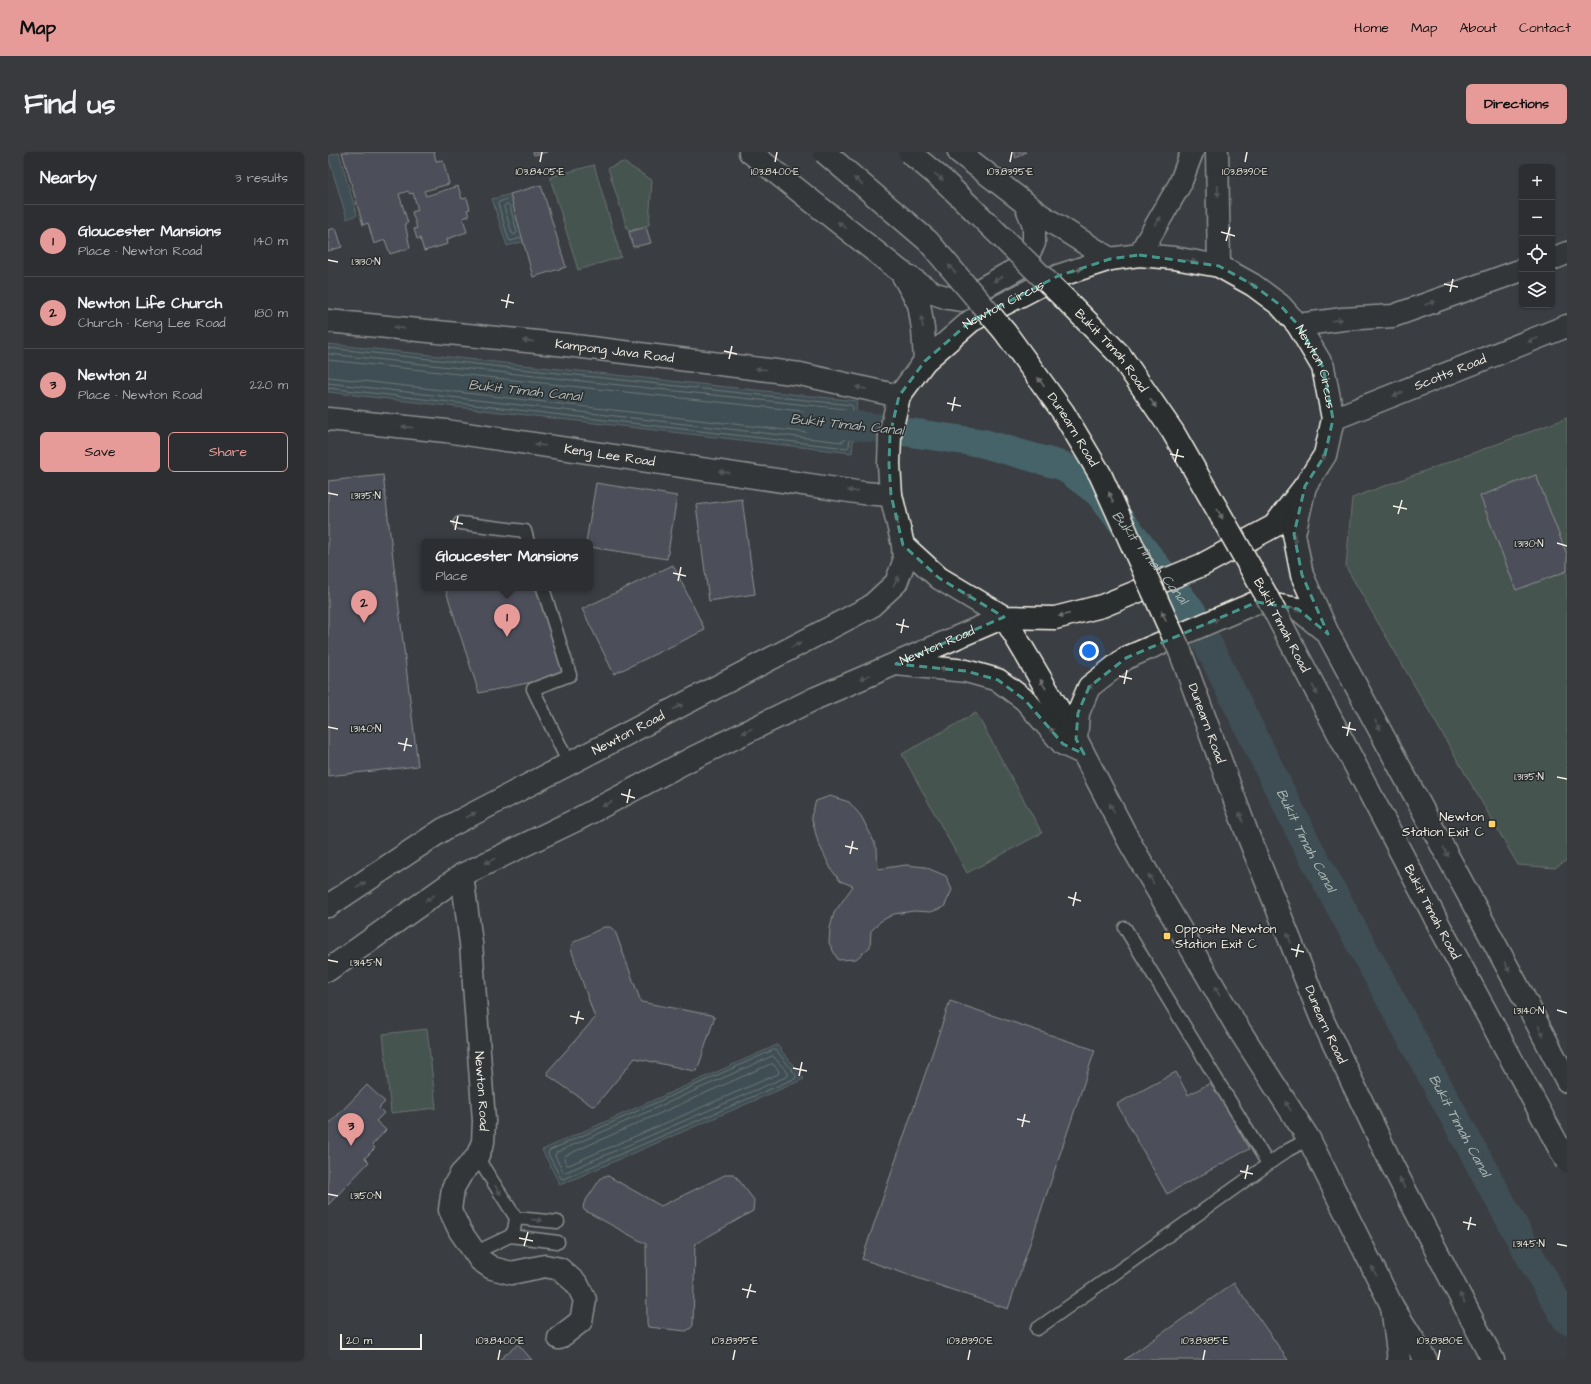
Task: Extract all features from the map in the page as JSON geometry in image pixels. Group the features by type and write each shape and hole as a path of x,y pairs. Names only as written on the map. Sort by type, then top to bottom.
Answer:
{"main road":[{"path":"750,152 901,272 933,293 948,298 961,300 1022,266 1034,243 1034,225 1025,203"},
{"name":"Dunearn Road","path":"824,152 928,241 1005,332 1063,412 1100,474 1180,651 1247,833 1321,1017 1392,1165 1494,1360"},
{"name":"Bukit Timah Road","path":"909,152 944,181 1067,300 1120,355 1173,432 1265,593 1441,929 1567,1162"},
{"path":"959,152 1039,214 1110,259"},
{"path":"1138,255 1180,184 1192,152"},
{"path":"1217,152 1219,266"},
{"path":"1555,258 1567,253"},
{"name":"Newton Circus","path":"903,545 891,495 889,464 890,435 898,401 925,361 971,321 1058,276 1110,259 1138,255 1174,258 1219,266 1254,285 1280,305 1298,325 1323,367 1333,419 1325,455 1305,486 1274,526 1202,565 1102,606 1055,618 1004,618"},
{"path":"1298,325 1343,319 1393,316 1519,271"},
{"path":"901,272 919,304 923,329 925,361"},
{"name":"Kampong Java Road","path":"328,321 567,345 800,374 898,401"},
{"name":"Scotts Road","path":"1333,419 1567,326"},
{"name":"Keng Lee Road","path":"328,419 446,431 855,492 891,495"},
{"path":"1305,486 1294,534 1302,575 1328,634 1567,1081"},
{"path":"903,545 939,578 1004,618 1080,747 1130,843 1161,897 1236,1025 1309,1139 1392,1306 1426,1360"},
{"name":"Newton Road","path":"328,906 444,829 870,607 896,583 904,562 903,545"},
{"path":"1080,747 1078,712 1089,686 1126,658 1257,602 1298,609 1328,634"},
{"name":"Newton Road","path":"328,970 462,875 578,819 693,758 816,698 1004,618"},
{"path":"896,664 966,671 998,680 1025,700 1063,744 1080,747"},
{"name":"Newton Road","path":"462,875 471,943 484,1121 483,1142 477,1157 461,1174 453,1188 450,1210 460,1231 474,1253 480,1260 492,1268 511,1273 545,1266 560,1269 577,1284 585,1300 581,1321 559,1338"},
{"path":"1392,1306 1399,1360"}],"lane":[{"path":"460,523 525,531 527,539"},
{"path":"544,591 570,675 533,689 569,764"},
{"path":"1125,928 1268,1164"},
{"path":"1037,1329 1288,1150 1309,1139"},
{"path":"474,1253 510,1236 514,1230 516,1218 477,1157"},
{"path":"516,1218 558,1222"},
{"path":"510,1236 558,1242"}],"highlighted area":[{"path":"1139,255 1219,266 1253,285 1280,305 1298,325 1323,367 1333,419 1325,455 1305,486 1294,534 1302,575 1328,634 1298,609 1257,602 1126,658 1089,687 1078,713 1076,739 1084,754 1063,744 1025,700 998,680 966,671 896,664 1004,617 939,578 903,545 891,495 889,464 890,435 899,396 925,361 971,321 1058,276 1110,259"}],"green space":[{"path":"623,162 652,180 649,225 628,231 608,168"},
{"path":"594,165 621,257 578,270 550,177"},
{"path":"1567,418 1567,860 1555,868 1518,865 1346,567 1352,498"},
{"path":"976,713 1042,833 967,873 902,754"},
{"path":"427,1029 436,1108 391,1113 383,1034"}],"water":[{"path":"339,153 357,215 347,219 328,156"},
{"path":"515,193 529,240 507,246 492,199"},
{"path":"328,344 857,401 852,453 328,392"},
{"path":"777,1045 804,1079 560,1185 542,1150"}],"building":[{"path":"342,152 434,152 436,161 443,160 449,184 424,191 426,196 458,186 462,199 467,198 470,209 467,210 469,216 463,218 467,232 447,239 448,244 424,251 420,238 417,239 414,229 417,228 412,212 418,210 413,193 410,194 408,191 399,194 408,223 405,223 410,248 390,254 385,240 374,244 368,223 363,225"},
{"path":"533,152 547,152 534,155"},
{"path":"1013,152 1026,152 1016,158"},
{"path":"541,185 566,267 533,277 510,194"},
{"path":"646,227 651,243 633,247 629,232"},
{"path":"336,228 342,247 328,251 328,230"},
{"path":"383,475 418,766 328,776 328,481"},
{"path":"1536,475 1567,555 1567,571 1516,590 1480,496"},
{"path":"596,483 677,496 667,559 593,547 593,539 587,539"},
{"path":"742,499 755,594 709,601 696,505"},
{"path":"673,565 705,630 614,674 582,609"},
{"path":"446,591 539,591 567,675 479,693"},
{"path":"830,796 849,802 861,816 877,849 878,869 906,865 925,867 946,876 952,890 944,907 931,912 914,911 894,914 881,921 871,931 870,947 856,959 838,960 829,943 830,928 834,913 853,886 840,881 831,869 818,842 811,816 816,801"},
{"path":"604,927 610,927 615,931 641,1002 711,1015 714,1019 697,1071 635,1058 596,1105 592,1106 549,1076 547,1072 595,1018 571,949 574,942"},
{"path":"950,1001 1095,1050 1008,1309 862,1259"},
{"path":"1176,1072 1188,1095 1212,1082 1249,1149 1167,1194 1117,1104"},
{"path":"367,1085 385,1102 379,1108 384,1113 376,1121 386,1130 372,1145 375,1148 365,1158 369,1162 328,1205 328,1125"},
{"path":"727,1174 734,1174 754,1200 753,1211 695,1244 693,1325 691,1328 686,1331 648,1327 646,1244 584,1210 584,1203 601,1178 604,1176 608,1176 661,1206"},
{"path":"1234,1283 1288,1360 1124,1360"},
{"path":"518,1344 532,1360 499,1360"}],"waterway":[{"name":"Bukit Timah Canal","path":"815,421 886,429 982,443 1063,466 1099,493 1192,612 1308,847 1530,1256 1567,1320"}],"place":[{"name":"Newton Life Church","path":"364,623"},
{"name":"Gloucester Mansions","path":"507,637"},
{"name":"Newton Station Exit C","path":"1492,824"},
{"name":"Opposite Newton Station Exit C","path":"1167,936"},
{"name":"Newton 21","path":"351,1146"}]}
